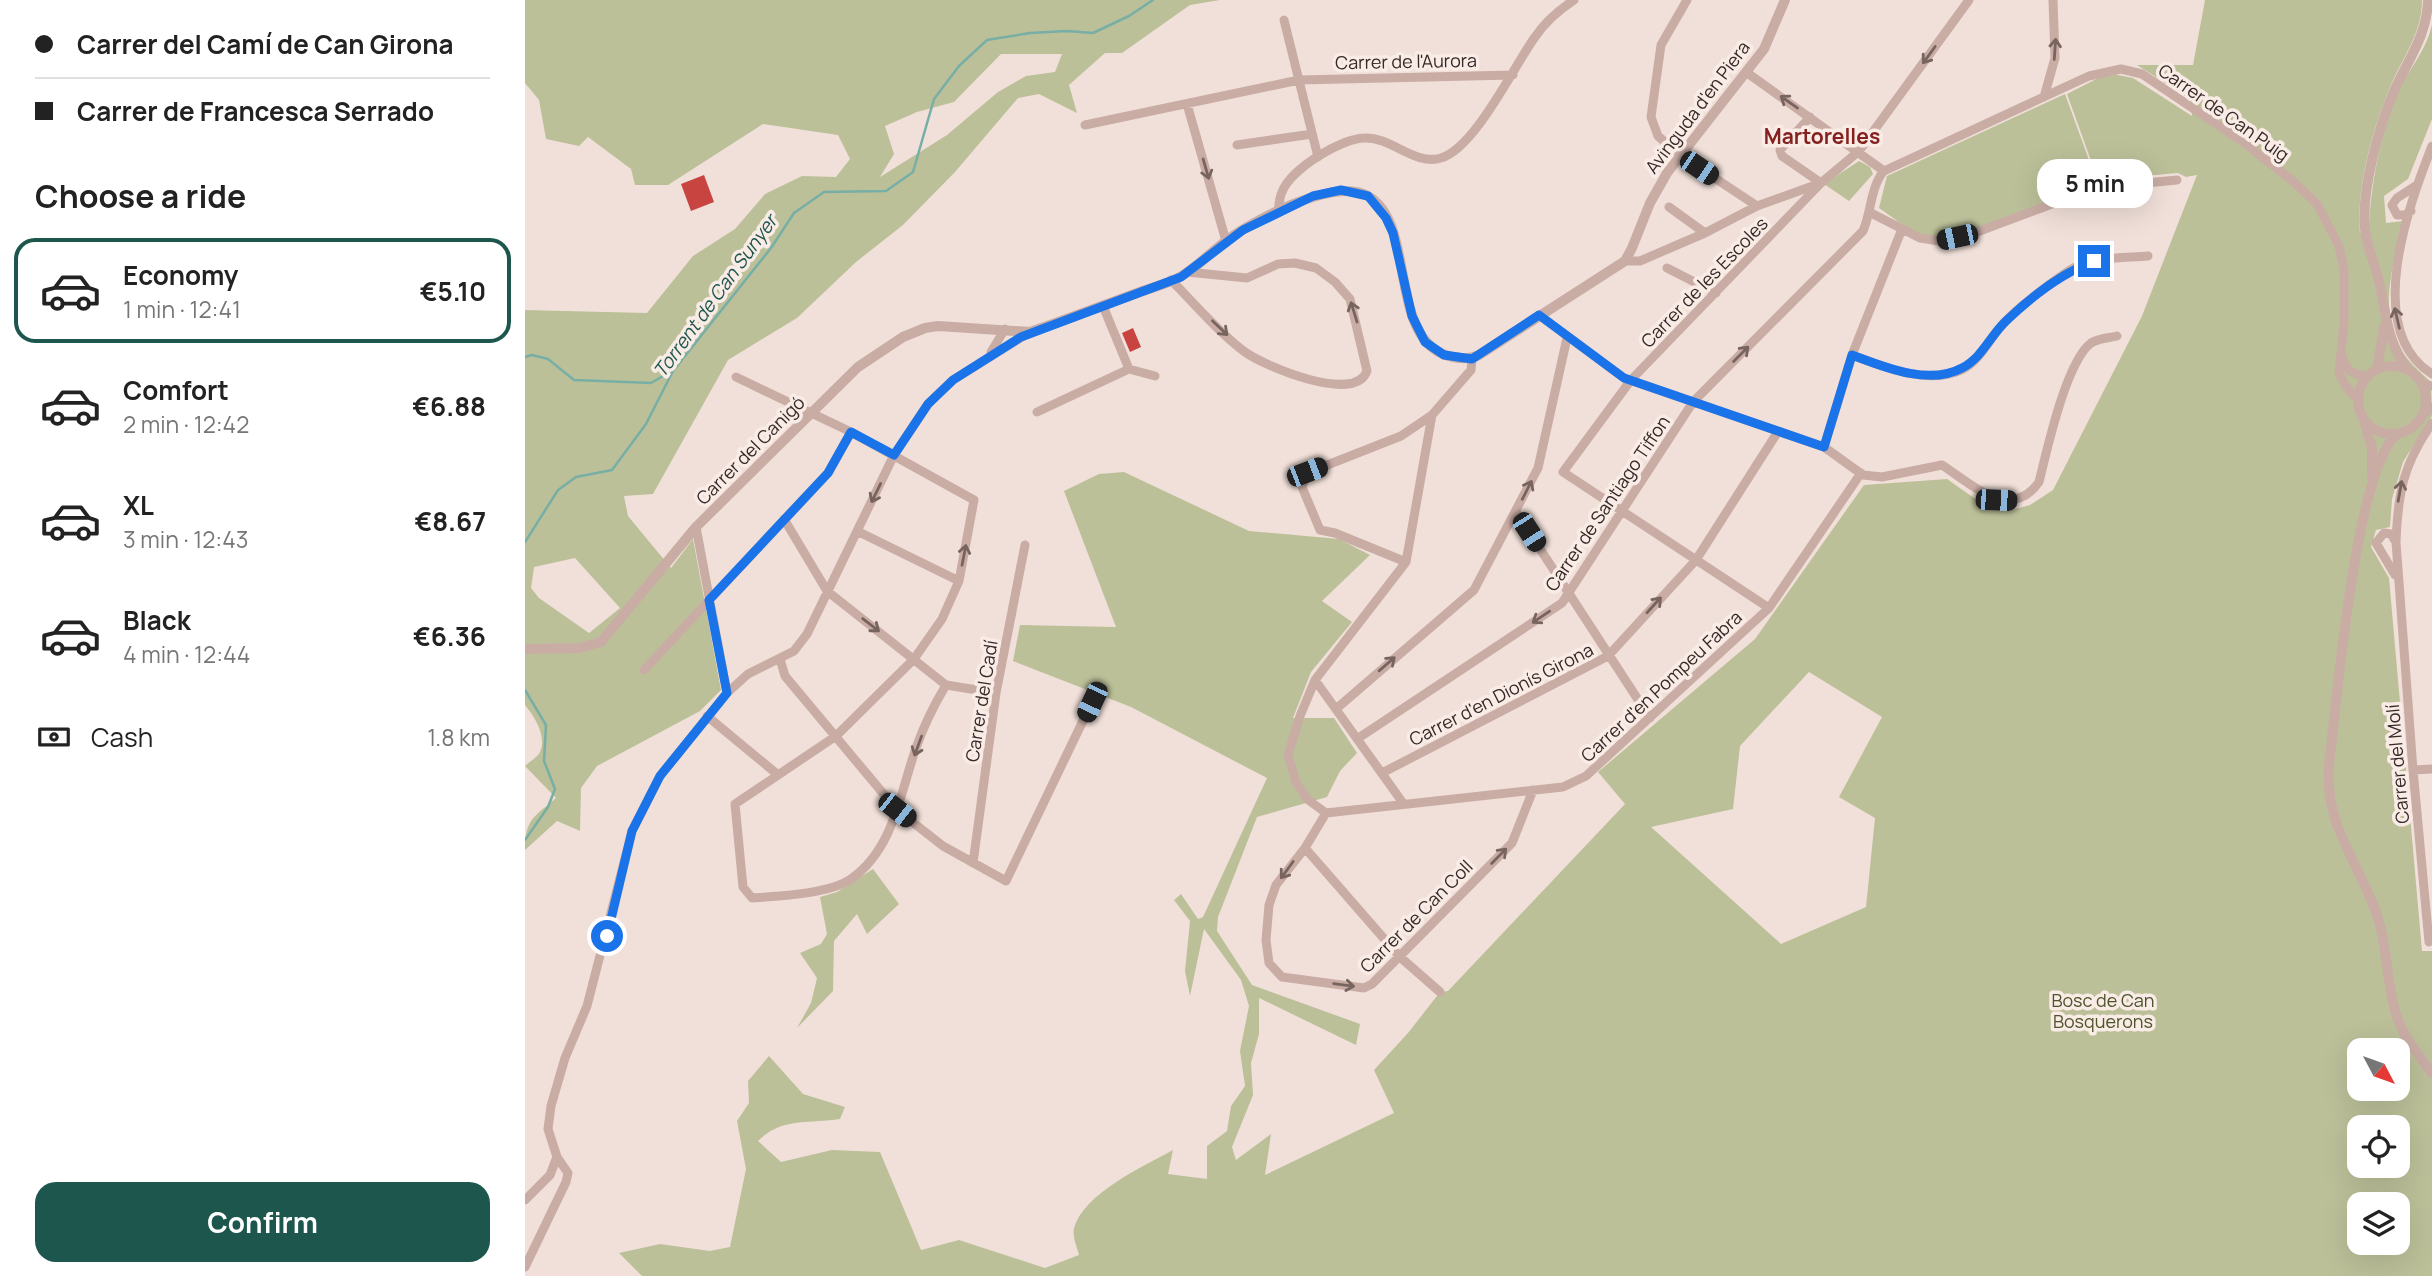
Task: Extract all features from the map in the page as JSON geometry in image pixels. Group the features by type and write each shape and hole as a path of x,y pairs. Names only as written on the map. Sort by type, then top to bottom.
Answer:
{"street":[{"path":"1277,213 1282,190 1293,177 1318,157 1352,141 1366,138 1402,148 1419,158 1440,159 1459,149 1513,75 1535,37 1557,12 1574,0"},
{"path":"1687,0 1661,45 1651,117 1658,136 1680,155 1757,206"},
{"name":"Avinguda d'en Piera","path":"1625,261 1650,203 1680,155 1764,49 1785,0"},
{"path":"525,1267 566,1182 568,1173 557,1157 548,1129 551,1106 565,1058 587,1006 632,831 660,776 706,716 748,674 794,651 807,634 894,455 928,404 953,380 1030,332 1171,280 1187,272 1226,240 1277,213 1313,196 1341,190 1368,196 1386,218 1393,233 1412,316 1425,342 1444,355 1472,359 1625,261 1640,261 1705,233 1757,206 1821,183 1859,151 1969,0"},
{"path":"2044,97 2056,58 2053,0"},
{"path":"2428,0 2424,32 2387,110 2366,201 2365,231 2388,333 2398,357 2428,385 2429,415 2414,427 2396,435 2384,451 2371,486 2358,543 2329,764 2329,793 2336,825 2380,925 2395,1012 2409,1042 2432,1073"},
{"path":"1284,20 1318,157"},
{"name":"Carrer de Can Puig","path":"1884,171 2106,71 2121,69 2142,74 2243,142 2317,204 2339,246 2346,285 2340,378 2357,399"},
{"path":"1746,72 1884,171"},
{"name":"Carrer de l'Aurora","path":"1085,125 1299,80 1513,75"},
{"path":"1187,104 1226,240"},
{"path":"1810,117 1780,150 1782,156 1821,183"},
{"path":"1237,145 1312,134"},
{"path":"2432,146 2417,185 2395,280 2394,306 2406,346 2432,374"},
{"name":"Carrer de Santiago Tiffon","path":"1357,739 1562,603 1693,402 1863,231 1871,214 1879,177 1884,171"},
{"path":"1871,214 1920,238 1939,241 1969,235 2095,188 2176,180"},
{"name":"Carrer de les Escoles","path":"1623,512 1563,472 1631,380 1821,183"},
{"path":"2411,211 2405,215 2397,215 2392,205 2397,198 2417,185"},
{"path":"1669,207 1705,233"},
{"path":"1824,447 1852,355 1902,229"},
{"path":"1852,355 1898,372 1936,374 1961,369 1981,354 2004,322 2071,269 2094,261 2148,256"},
{"path":"1171,280 1244,351 1264,363 1329,385 1357,384 1364,378 1367,371 1350,299 1335,282 1316,268 1295,263 1278,264 1247,278 1187,272"},
{"path":"1667,268 1716,293"},
{"path":"1103,306 1129,369"},
{"path":"1539,315 1567,338 1631,380 1777,433 1824,447 1861,473 1882,477 1941,465 1996,500 2011,501 2027,494 2039,482 2069,380 2086,348 2094,341 2117,336"},
{"path":"2371,486 2372,447 2357,399 2372,372 2385,317"},
{"name":"Carrer del Canigó","path":"525,649 579,648 601,642 696,527 858,367 903,337 925,328 939,326 1030,332"},
{"path":"987,328 994,339 992,352"},
{"path":"1006,347 1008,330"},
{"path":"983,361 1008,330"},
{"path":"1336,709 1474,590 1538,468 1567,338"},
{"path":"2341,353 2344,364 2351,373 2372,372 2394,366 2409,370"},
{"path":"1406,562 1335,533 1320,530 1302,487 1307,472 1401,436 1433,415 1471,370 1472,359"},
{"path":"1037,412 1129,369 1155,376"},
{"path":"736,377 851,432 974,499 959,582 942,619 914,659 836,736 735,804 743,887 752,898 796,894 850,880 884,843 931,710 946,685"},
{"path":"1433,415 1406,562 1315,680 1288,755 1296,782 1307,800 1326,813 1305,848 1400,957 1440,992"},
{"name":"Carrer del Molí","path":"2429,415 2404,472 2397,510 2396,542 2429,942"},
{"path":"2365,423 2376,431 2396,435"},
{"path":"644,670 828,473 851,432"},
{"name":"Carrer d'en Dionís Girona","path":"1382,773 1608,656 1696,560 1777,433"},
{"name":"Carrer d'en Pompeu Fabra","path":"1326,813 1563,787 1586,776 1769,608 1861,473"},
{"path":"1516,512 1650,718"},
{"path":"1623,512 1769,608"},
{"path":"784,519 827,591 946,685 996,694"},
{"path":"696,527 727,693"},
{"path":"857,531 959,582"},
{"name":"Carrer del Molí","path":"2396,542 2391,534 2383,533 2376,543 2392,567 2398,584"},
{"name":"Carrer del Cadí","path":"973,863 996,694 1025,545"},
{"path":"780,659 785,676 897,810 943,846 1006,881 1092,702"},
{"path":"1315,680 1403,803"},
{"path":"706,716 777,774"},
{"path":"2413,770 2432,769"},
{"name":"Carrer de Can Coll","path":"1305,848 1276,885 1269,905 1266,940 1269,963 1282,976 1364,988 1372,984 1400,957 1512,843 1533,790"},
{"path":"525,1200 550,1175 557,1157"}],"green space":[{"path":"525,0 1220,0 1190,5 1122,53 1105,53 1069,85 1077,113 1039,94 1018,98 955,172 903,225 856,262 797,318 728,360 653,494 624,496 628,516 671,568 693,539 721,690 700,711 597,766 581,788 580,831 557,821 525,850 529,825 556,798 525,766 539,754 542,741 536,722 525,705 525,310 647,313 693,256 735,229 765,194 802,176 836,177 850,159 838,135 763,124 668,185 635,185 631,169 588,137 579,146 546,139 539,100 525,83","holes":["1001,54 1062,54 1055,72 1026,76 998,92 947,135 880,177 894,154 885,126 917,112 954,102","575,558 620,608 589,633 539,598 531,588 534,567"]},
{"name":"Bosc de Can Bosquerons","path":"2205,0 2422,0 2415,36 2394,79 2371,142 2359,216 2360,233 2369,232 2371,197 2386,126 2398,93 2426,43 2432,25 2432,119 2408,179 2384,196 2386,223 2404,221 2390,283 2392,330 2405,355 2431,382 2432,416 2403,462 2392,499 2390,527 2376,530 2371,547 2389,578 2422,951 2432,951 2432,1276 642,1276 619,1253 660,1244 710,1251 730,1247 746,1169 737,1121 749,1103 748,1081 769,1056 803,1094 845,1107 840,1119 786,1125 767,1133 758,1141 781,1162 832,1150 880,1152 921,1250 959,1240 1045,1268 1079,1255 1074,1228 1080,1215 1102,1192 1147,1164 1173,1150 1168,1174 1207,1179 1207,1146 1227,1131 1231,1106 1245,1086 1240,1051 1249,1006 1241,980 1204,929 1190,996 1185,971 1190,921 1174,900 1181,894 1198,919 1203,917 1267,778 1131,707 1013,661 1020,625 1116,627 1064,491 1099,474 1124,472 1249,531 1339,539 1370,555 1322,601 1352,622 1311,672 1293,718 1334,718 1357,753 1340,771 1327,797 1257,817 1218,917 1217,931 1252,985 1360,1024 1356,1045 1259,998 1259,1034 1251,1063 1253,1095 1232,1147 1236,1160 1271,1134 1265,1175 1394,1113 1374,1070 1440,992 1448,991 1625,804 1598,772 1755,639 1864,485 1947,479 1984,505 2008,511 2030,505 2053,490 2142,316 2197,175 2186,177 2178,173 2098,180 2067,94 2108,73 2133,78 2192,116 2190,99 2137,65 2193,65","holes":["1809,672 1882,717 1839,797 1875,818 1866,907 1781,944 1651,827 1733,809 1740,746"]},
{"path":"2065,94 2097,182 1991,224 1948,235 1924,235 1903,225 1879,208 1887,176"},
{"path":"1859,161 1870,167 1873,174 1849,201 1824,184"},
{"path":"873,869 899,904 867,934 857,914 834,941 833,991 797,1028 811,1003 817,978 800,953 821,944 827,934 820,897 837,892"}],"building":[{"path":"704,175 714,202 691,211 681,184"},
{"path":"1133,328 1141,347 1130,352 1122,333"}],"waterway":[{"name":"Torrent de Can Sunyer","path":"525,542 558,490 576,477 612,470 646,424 673,371 771,248 794,213 824,192 886,191 913,172 934,99 959,66 987,40 1030,33 1093,33 1129,16 1153,0"},
{"path":"525,357 532,355 548,359 574,380 651,383 672,371"},
{"path":"525,690 546,725 544,761 555,789 548,807 525,840"}],"district":[{"name":"Martorelles","path":"1822,136"}],"route":[{"path":"607,936 632,831 660,776 727,693 709,600 828,473 851,432 894,455 928,404 953,380 1021,337 1181,277 1226,240 1313,196 1352,190 1377,203 1393,233 1412,316 1425,342 1444,355 1472,359 1539,315 1624,378 1824,447 1852,355 1898,372 1936,374 1961,369 1981,354 2004,322 2071,269 2094,261"}]}
